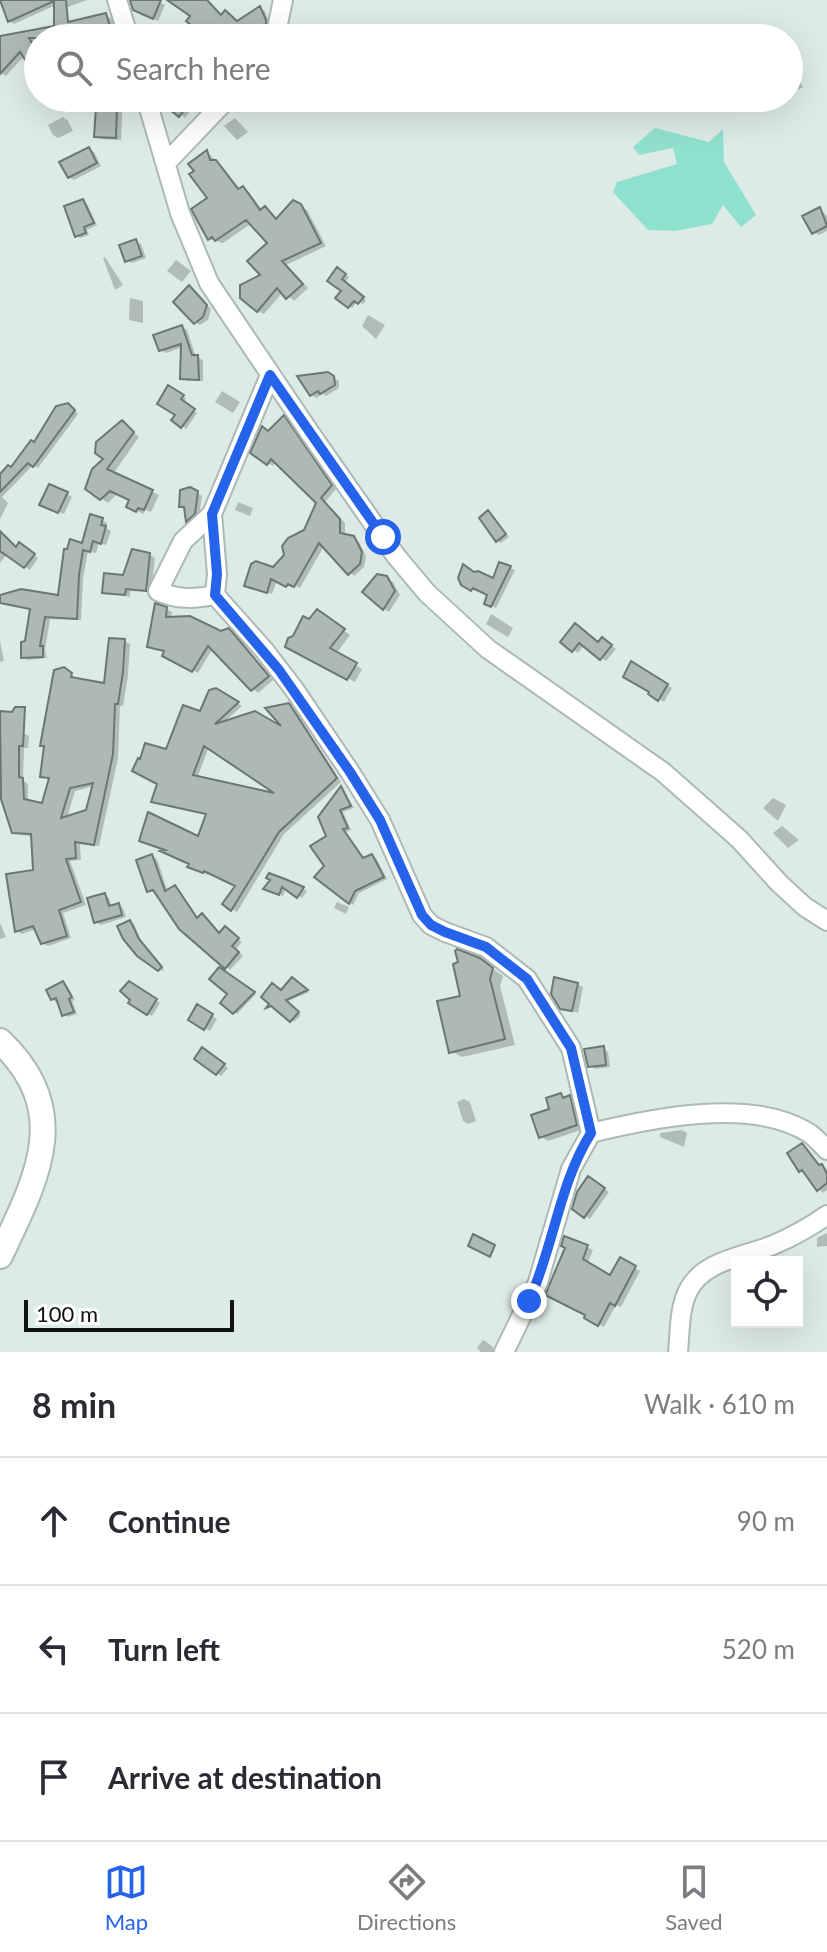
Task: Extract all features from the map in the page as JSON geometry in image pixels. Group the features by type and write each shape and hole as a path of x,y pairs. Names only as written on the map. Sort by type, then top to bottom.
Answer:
{"highway":[{"path":"0,1041 20,1062 37,1093 44,1115 42,1149 34,1176 0,1256"}],"street":[{"path":"117,0 125,24"},
{"path":"278,24 283,0"},
{"path":"150,112 180,213 209,283 396,556 427,593 488,649 663,772 739,839 796,899 827,921"},
{"path":"166,163 215,112"},
{"path":"215,595 180,598 158,591 183,541 212,514 270,375"},
{"path":"212,514 217,574 215,595 279,670 350,772 380,820 422,915 431,925 486,947 527,979 571,1048 591,1133 571,1169 538,1282 504,1352"},
{"path":"591,1133 679,1115 725,1112 774,1120 808,1132 827,1150"},
{"path":"678,1352 684,1299 699,1276 713,1267 792,1236 827,1215"}],"green space":[{"path":"655,128 709,142 723,129 724,162 756,215 741,227 723,205 712,224 675,231 648,230 613,192 617,182 677,164 673,148 639,155 633,147"}],"building":[{"path":"0,0 66,0 68,22 106,13 109,24 54,24 54,1 8,22"},
{"path":"130,0 161,0 153,19 133,10"},
{"path":"167,0 207,0 221,15 225,10 237,21 260,6 266,24 190,24 186,21 190,16"},
{"path":"24,32 24,58 20,52 0,74 0,36"},
{"path":"96,112 117,112 116,138 94,137"},
{"path":"89,147 97,163 68,178 59,162"},
{"path":"207,150 210,160 216,160 238,189 243,186 260,210 265,206 276,219 293,200 301,204 321,243 282,261 303,284 286,299 277,288 257,312 240,298 240,285 260,275 247,261 267,243 246,220 215,241 212,237 208,240 191,209 207,198 189,174 194,171 188,164"},
{"path":"83,199 94,223 84,227 86,233 75,237 64,206"},
{"path":"820,207 827,226 812,234 802,216"},
{"path":"136,239 142,256 125,262 119,245"},
{"path":"337,267 346,274 342,279 364,297 358,304 354,301 348,308 335,298 341,291 327,281"},
{"path":"189,285 207,305 203,317 194,324 173,302"},
{"path":"182,325 192,355 198,355 199,380 180,379 181,344 159,351 153,335"},
{"path":"328,372 334,376 335,385 310,396 297,376"},
{"path":"168,385 184,395 181,399 195,409 181,428 171,420 175,415 157,404"},
{"path":"68,403 75,410 33,467 28,463 0,492 0,474 8,465 11,467 31,440 34,442 56,406"},
{"path":"284,415 332,485 321,498 340,519 340,533 354,536 362,552 360,564 348,575 319,543 294,587 288,584 286,587 271,579 267,593 244,586 251,564 256,561 273,567 284,555 282,546 288,538 304,530 316,503 271,459 267,465 250,453 262,426 268,431"},
{"path":"122,420 134,432 107,469 153,490 144,510 138,508 136,512 126,507 129,500 110,491 100,500 85,489 92,469 103,459 95,453 96,442"},
{"path":"49,484 68,492 58,513 39,505"},
{"path":"190,487 198,491 195,514 186,522 184,507 179,507 180,490"},
{"path":"488,510 506,534 496,542 479,518"},
{"path":"90,514 103,518 101,525 106,526 101,544 93,541 90,552 83,550 77,619 45,617 40,646 43,646 43,657 21,658 21,642 25,641 30,609 0,603 0,595 21,589 58,595 64,549 67,549 70,539 82,543"},
{"path":"0,531 16,547 19,542 35,554 24,568 0,551"},
{"path":"132,549 150,553 146,591 126,589 125,595 102,593 104,573 123,575"},
{"path":"499,562 511,566 491,607 484,604 487,595 473,588 471,591 461,585 458,578 463,564 474,572 493,578"},
{"path":"377,574 387,576 395,591 383,610 362,592"},
{"path":"155,603 167,607 166,617 190,616 221,631 229,628 269,676 251,691 208,646 192,672 162,656 164,651 147,647"},
{"path":"317,609 345,629 330,648 357,663 347,680 285,647 303,616 309,619"},
{"path":"575,623 598,642 602,637 612,645 600,660 579,643 572,652 560,642"},
{"path":"109,638 125,639 123,672 118,704 115,704 113,754 94,845 75,842 76,858 66,859 81,902 59,910 67,936 41,944 33,926 15,932 6,874 33,870 31,834 12,833 1,799 0,711 12,712 15,707 25,707 23,746 19,746 19,777 23,778 24,799 42,803 49,778 40,777 44,746 40,746 54,670 64,667 72,673 71,677 104,683","holes":["93,783 86,810 61,818 70,788"]},
{"path":"631,661 668,684 658,701 623,677"},
{"path":"216,688 239,702 215,724 255,711 281,726 265,708 289,703 337,778 279,832 231,911 222,904 235,886 204,871 187,867 189,864 160,851 165,850 139,841 148,812 198,836 206,814 151,802 157,784 132,771 145,743 166,749 183,705 200,711 209,690","holes":["204,746 274,793 193,775"]},
{"path":"341,786 351,806 340,810 348,828 343,829 363,858 372,854 384,877 355,891 349,904 314,877 324,866 310,846 326,836 318,817"},
{"path":"152,854 165,891 175,885 197,918 202,913 219,933 225,926 239,938 232,946 239,952 225,969 179,929 153,890 147,892 136,860"},
{"path":"269,873 304,887 297,898 282,887 279,895 263,889 270,880 266,878"},
{"path":"105,893 109,906 119,903 122,915 94,923 87,898"},
{"path":"130,920 139,939 162,967 158,971 137,956 123,939 117,926"},
{"path":"457,949 480,958 493,968 490,979 505,1039 449,1053 437,1001 460,996 453,964 458,962"},
{"path":"219,967 255,992 233,1014 220,1003 227,994 209,979"},
{"path":"292,977 308,990 286,1000 299,1012 290,1022 271,1006 266,1008 269,1004 261,997 272,983 281,990"},
{"path":"554,977 578,983 572,1011 560,1009 551,994"},
{"path":"63,981 72,997 69,999 74,1012 62,1016 56,998 51,1000 46,990"},
{"path":"129,981 157,999 147,1015 128,1003 130,1000 120,991"},
{"path":"197,1004 213,1014 204,1030 188,1020"},
{"path":"604,1046 606,1065 588,1067 584,1049"},
{"path":"202,1047 225,1064 216,1075 194,1059"},
{"path":"561,1093 563,1098 570,1095 577,1125 539,1138 531,1115 549,1109 546,1098"},
{"path":"802,1143 827,1174 827,1183 817,1191 787,1153"},
{"path":"588,1176 605,1188 584,1218 572,1209 577,1192"},
{"path":"473,1234 495,1245 490,1257 468,1246"},
{"path":"564,1236 588,1245 583,1259 610,1275 620,1257 636,1266 615,1306 610,1303 598,1326 584,1318 585,1315 545,1295 565,1248 561,1246"}],"route":[{"path":"383,537 270,375 212,514 217,574 215,595 294,689 350,772 380,820 422,915 431,925 486,947 510,963 527,979 571,1048 591,1133 571,1169 556,1226 529,1301"}]}
